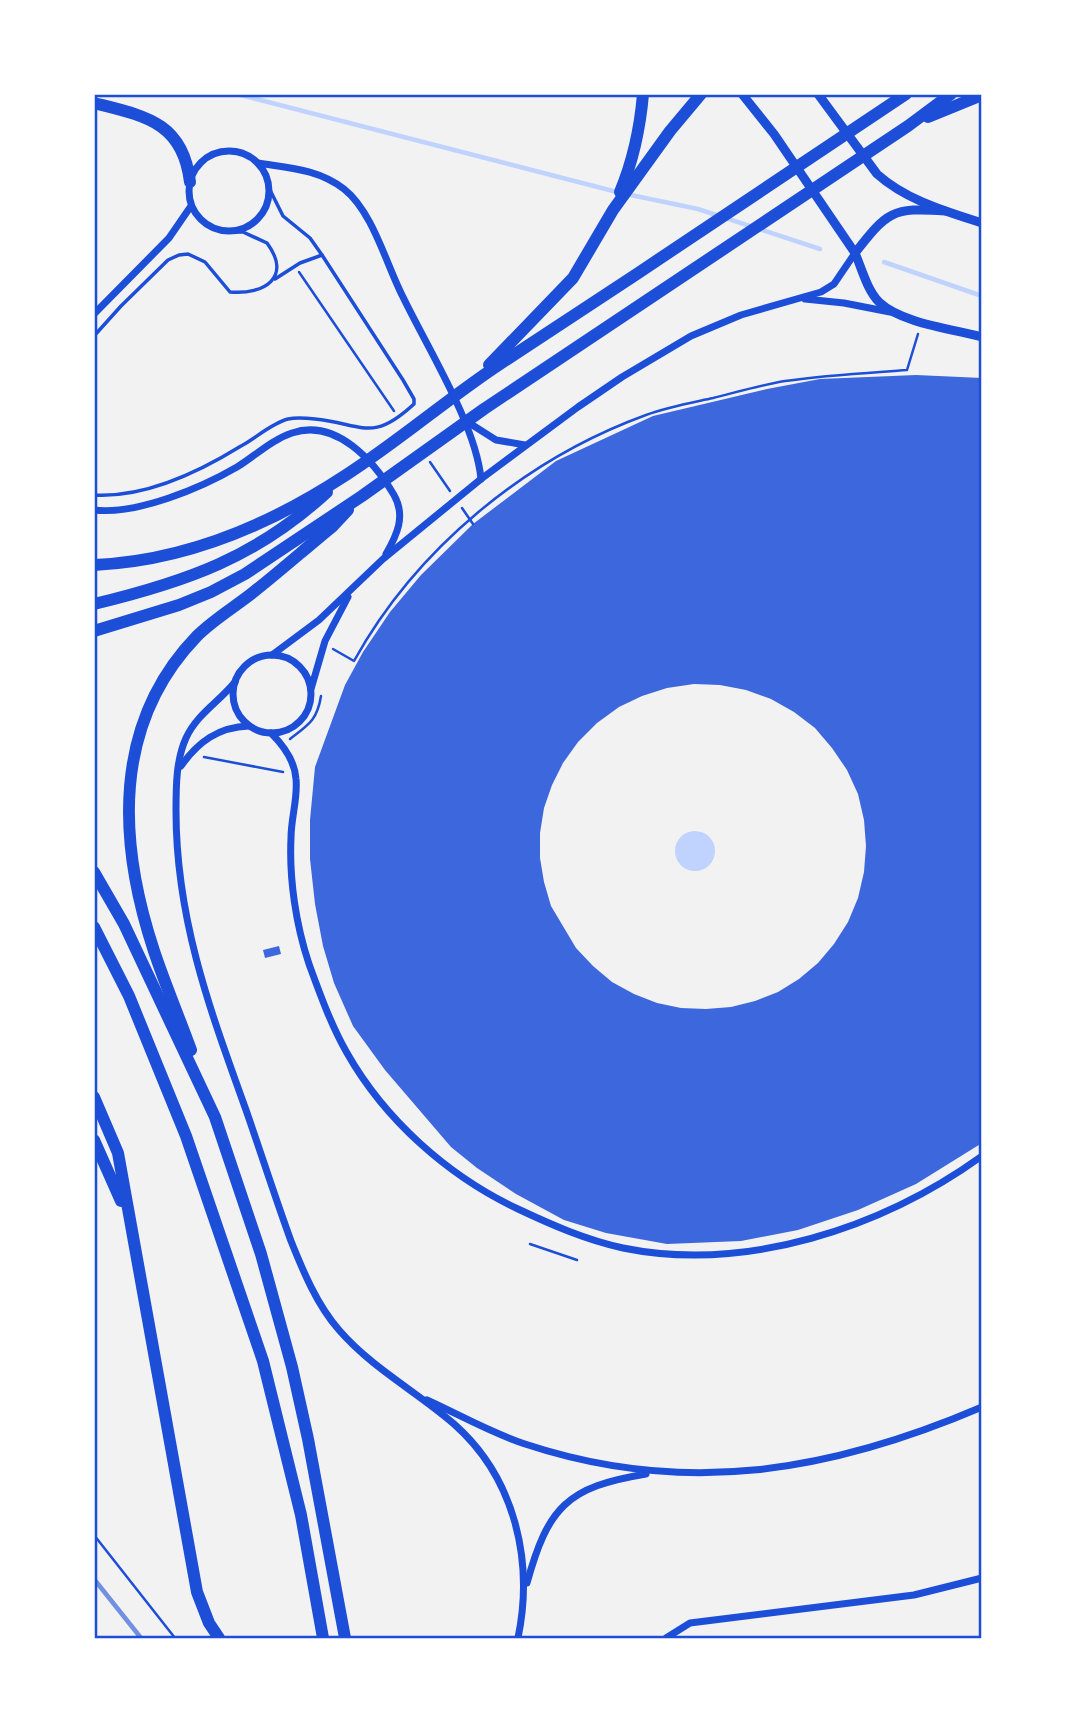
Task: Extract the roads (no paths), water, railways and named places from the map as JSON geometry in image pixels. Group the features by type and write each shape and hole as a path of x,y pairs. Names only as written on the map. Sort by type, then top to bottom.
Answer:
{"highway":[{"path":"635,171 642,94"},
{"path":"466,387 528,327 573,278 635,171 701,94"},
{"path":"94,604 153,590 222,565 257,544 311,507 346,475 466,387 906,94"},
{"path":"94,631 152,615 211,592 244,574 725,246 908,126 951,94"},
{"path":"908,126 982,95"},
{"path":"94,103 140,116 174,136 188,163 190,182"},
{"path":"94,565 156,559 187,551 275,515 346,475"},
{"path":"345,1639 292,1367 261,1254 215,1117 154,951 139,900 130,841 129,800 131,762 141,724 155,691 173,664 198,635 333,526 362,496"},
{"path":"94,872 124,924 215,1117"},
{"path":"94,927 129,996 186,1136 263,1361 301,1515 323,1639"},
{"path":"94,940 129,996"},
{"path":"94,1097 118,1153 155,1348 190,1562 197,1592 209,1623 219,1639"},
{"path":"94,1140 131,1223"}],"street":[{"path":"742,94 774,134 855,253 878,301 894,313"},
{"path":"818,94 877,174 899,191 945,211 982,223"},
{"path":"236,151 258,163 270,188 263,213 254,223 230,232 207,225 197,216 191,206 190,182 194,170 202,161 212,154 236,151"},
{"path":"258,163 314,172 345,190 358,205 462,418 480,464 481,479"},
{"path":"94,314 169,238 191,206"},
{"path":"272,655 319,620 383,559 481,479 622,377 691,336 741,315 821,292 834,284 871,233 900,210 945,211"},
{"path":"801,299 844,303 894,313 982,337"},
{"path":"462,418 496,440 526,445"},
{"path":"94,510 118,510 168,498 236,467 279,439 293,433 316,431 338,437 355,447 394,494 399,505 400,524 383,559"},
{"path":"235,682 235,706 240,717 249,726 271,733 284,731 296,724 305,715 310,703 310,690 325,641 352,590"},
{"path":"310,690 302,669 283,657 260,657 240,671 223,697 192,726 185,740 178,770 176,834 179,877 194,956 219,1037 290,1241 313,1289 338,1329 373,1364 416,1394 474,1444 502,1484 517,1531 525,1591"},
{"path":"178,770 189,754 205,739 222,731 249,726"},
{"path":"271,733 286,752 295,775 291,838 295,902 309,962 333,1026 348,1055 386,1107 430,1152 455,1174 481,1191 561,1230 624,1248 675,1253 726,1253 760,1249 807,1238 870,1217 923,1194 982,1156"},
{"path":"416,1394 525,1444 594,1462 653,1473 710,1474 797,1465 853,1452 982,1407"},
{"path":"518,1639 525,1591 537,1544 558,1511 580,1493 603,1483 653,1473"},
{"path":"666,1639 690,1623 914,1595 982,1578"}],"lane":[{"path":"94,495 112,496 167,482 223,456 288,419 301,417 329,420 369,429 386,425 414,404 414,399 322,255 310,238 283,216 270,188"},
{"path":"230,232 243,232 267,243 276,262 274,279"},
{"path":"94,337 152,275 168,260 179,255 188,254 205,262 230,292 246,293 259,290 313,257 322,255"}],"water":[{"path":"695,831 709,837 715,851 709,865 695,871 681,865 675,851 681,837"}],"waterway":[{"path":"237,94 617,192"},
{"path":"626,194 698,209 820,249"},
{"path":"884,262 982,296"}],"railway":[{"path":"94,1579 141,1638"}]}
